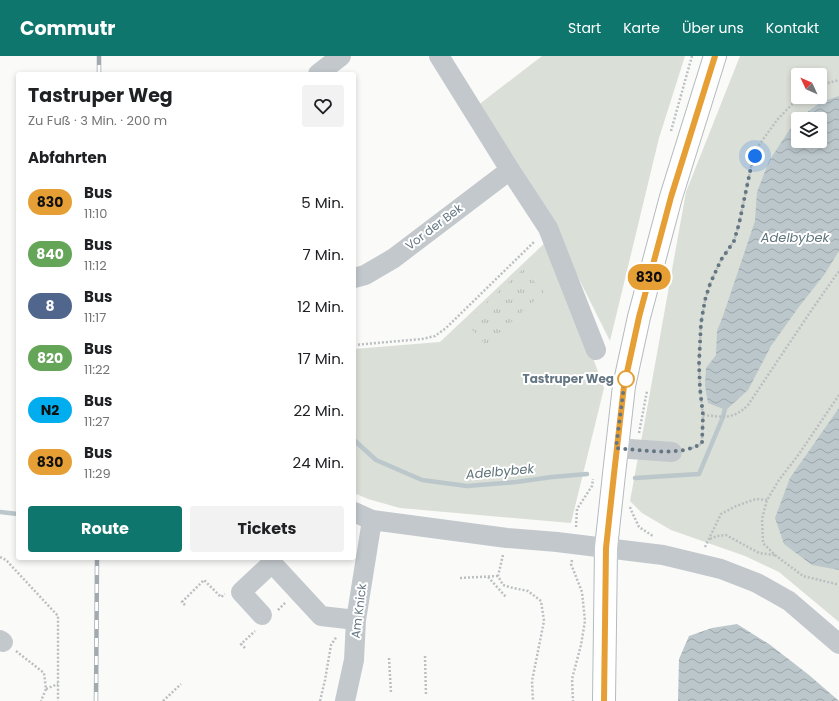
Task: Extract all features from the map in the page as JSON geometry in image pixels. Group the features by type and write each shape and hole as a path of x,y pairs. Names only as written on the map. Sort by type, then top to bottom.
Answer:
{"main road":[{"path":"604,701 606,548 626,449 624,386 639,317 671,197 715,56"}],"street":[{"path":"321,72 341,56"},
{"path":"439,56 548,228 596,350"},
{"name":"Vor der Bek","path":"356,277 365,275 394,258 510,170"},
{"path":"626,449 672,452"},
{"path":"363,516 507,538 557,542 663,555 721,569 758,583 789,601 837,639"},
{"name":"Am Knick","path":"345,701 354,660 349,620 363,516"},
{"path":"262,615 241,592 272,563 321,616 349,620"}],"path":[{"path":"827,83 839,80"},
{"path":"672,452 696,447 702,443 703,415 699,364 701,323 705,300 710,284 721,260 734,241 751,167 760,145 777,120 792,104"},
{"path":"356,345 422,339 435,336 446,328 548,228"},
{"path":"703,415 723,417 732,416 742,412 839,270"},
{"path":"626,449 647,391"},
{"path":"839,395 799,454 779,480 767,500 762,519 763,542 775,555 803,576 839,584"},
{"path":"767,500 756,499 736,506 721,514 709,539 716,536 726,535 759,553 775,555"},
{"path":"630,503 631,510 639,527 655,537"},
{"path":"507,538 498,576 503,585 528,591 541,601 544,621 532,681 533,701"},
{"path":"0,556 6,560 58,616 58,701"},
{"path":"571,564 582,592 585,621 581,645 572,679 573,701"},
{"path":"488,576 506,597"},
{"path":"460,578 498,576"},
{"path":"185,606 182,602 204,580 221,597 226,592"},
{"path":"320,701 332,645 349,620"},
{"path":"1,641 44,673 46,689 41,701"},
{"path":"425,656 426,696"},
{"path":"389,658 391,693"},
{"path":"46,689 58,684"},
{"path":"163,701 181,684"}],"green space":[{"path":"542,56 685,56 659,138 610,341 548,217 477,106"},
{"path":"740,56 839,56 839,622 779,572 745,556 671,530 642,513 630,501 686,192"},
{"path":"547,241 604,388 571,523 400,508 368,499 356,494 356,349 440,342"},
{"path":"523,269 544,292 486,345 465,322"}],"water":[{"name":"Adelbybek","path":"839,96 839,251 824,275 771,346 748,390 726,410 708,403 705,386 706,368 716,355 717,331 755,221 757,192 769,161 791,128 791,148 827,148 827,112 807,112 818,104 827,104 827,100"},
{"path":"839,408 839,570 812,565 784,544 775,518 790,478"},
{"path":"737,624 769,644 809,675 839,701 678,701 679,659 689,636 712,628"}],"waterway":[{"name":"Adelbybek","path":"635,478 699,474 723,417 726,404"},
{"name":"Adelbybek","path":"356,442 376,460 422,480 467,486 587,474"},
{"name":"Adelbybek","path":"0,512 16,514"}],"railway":[{"path":"99,56 99,72"},
{"path":"96,701 97,560"}],"bus line":[{"name":"830","path":"604,701 606,548 624,386 639,317 671,197 715,56"}],"place":[{"name":"Tastruper Weg","path":"626,379"}],"route":[{"path":"626,379 616,448 672,452 696,447 702,443 703,415 699,364 701,323 705,300 710,284 721,260 734,241 751,167 755,156"}]}
